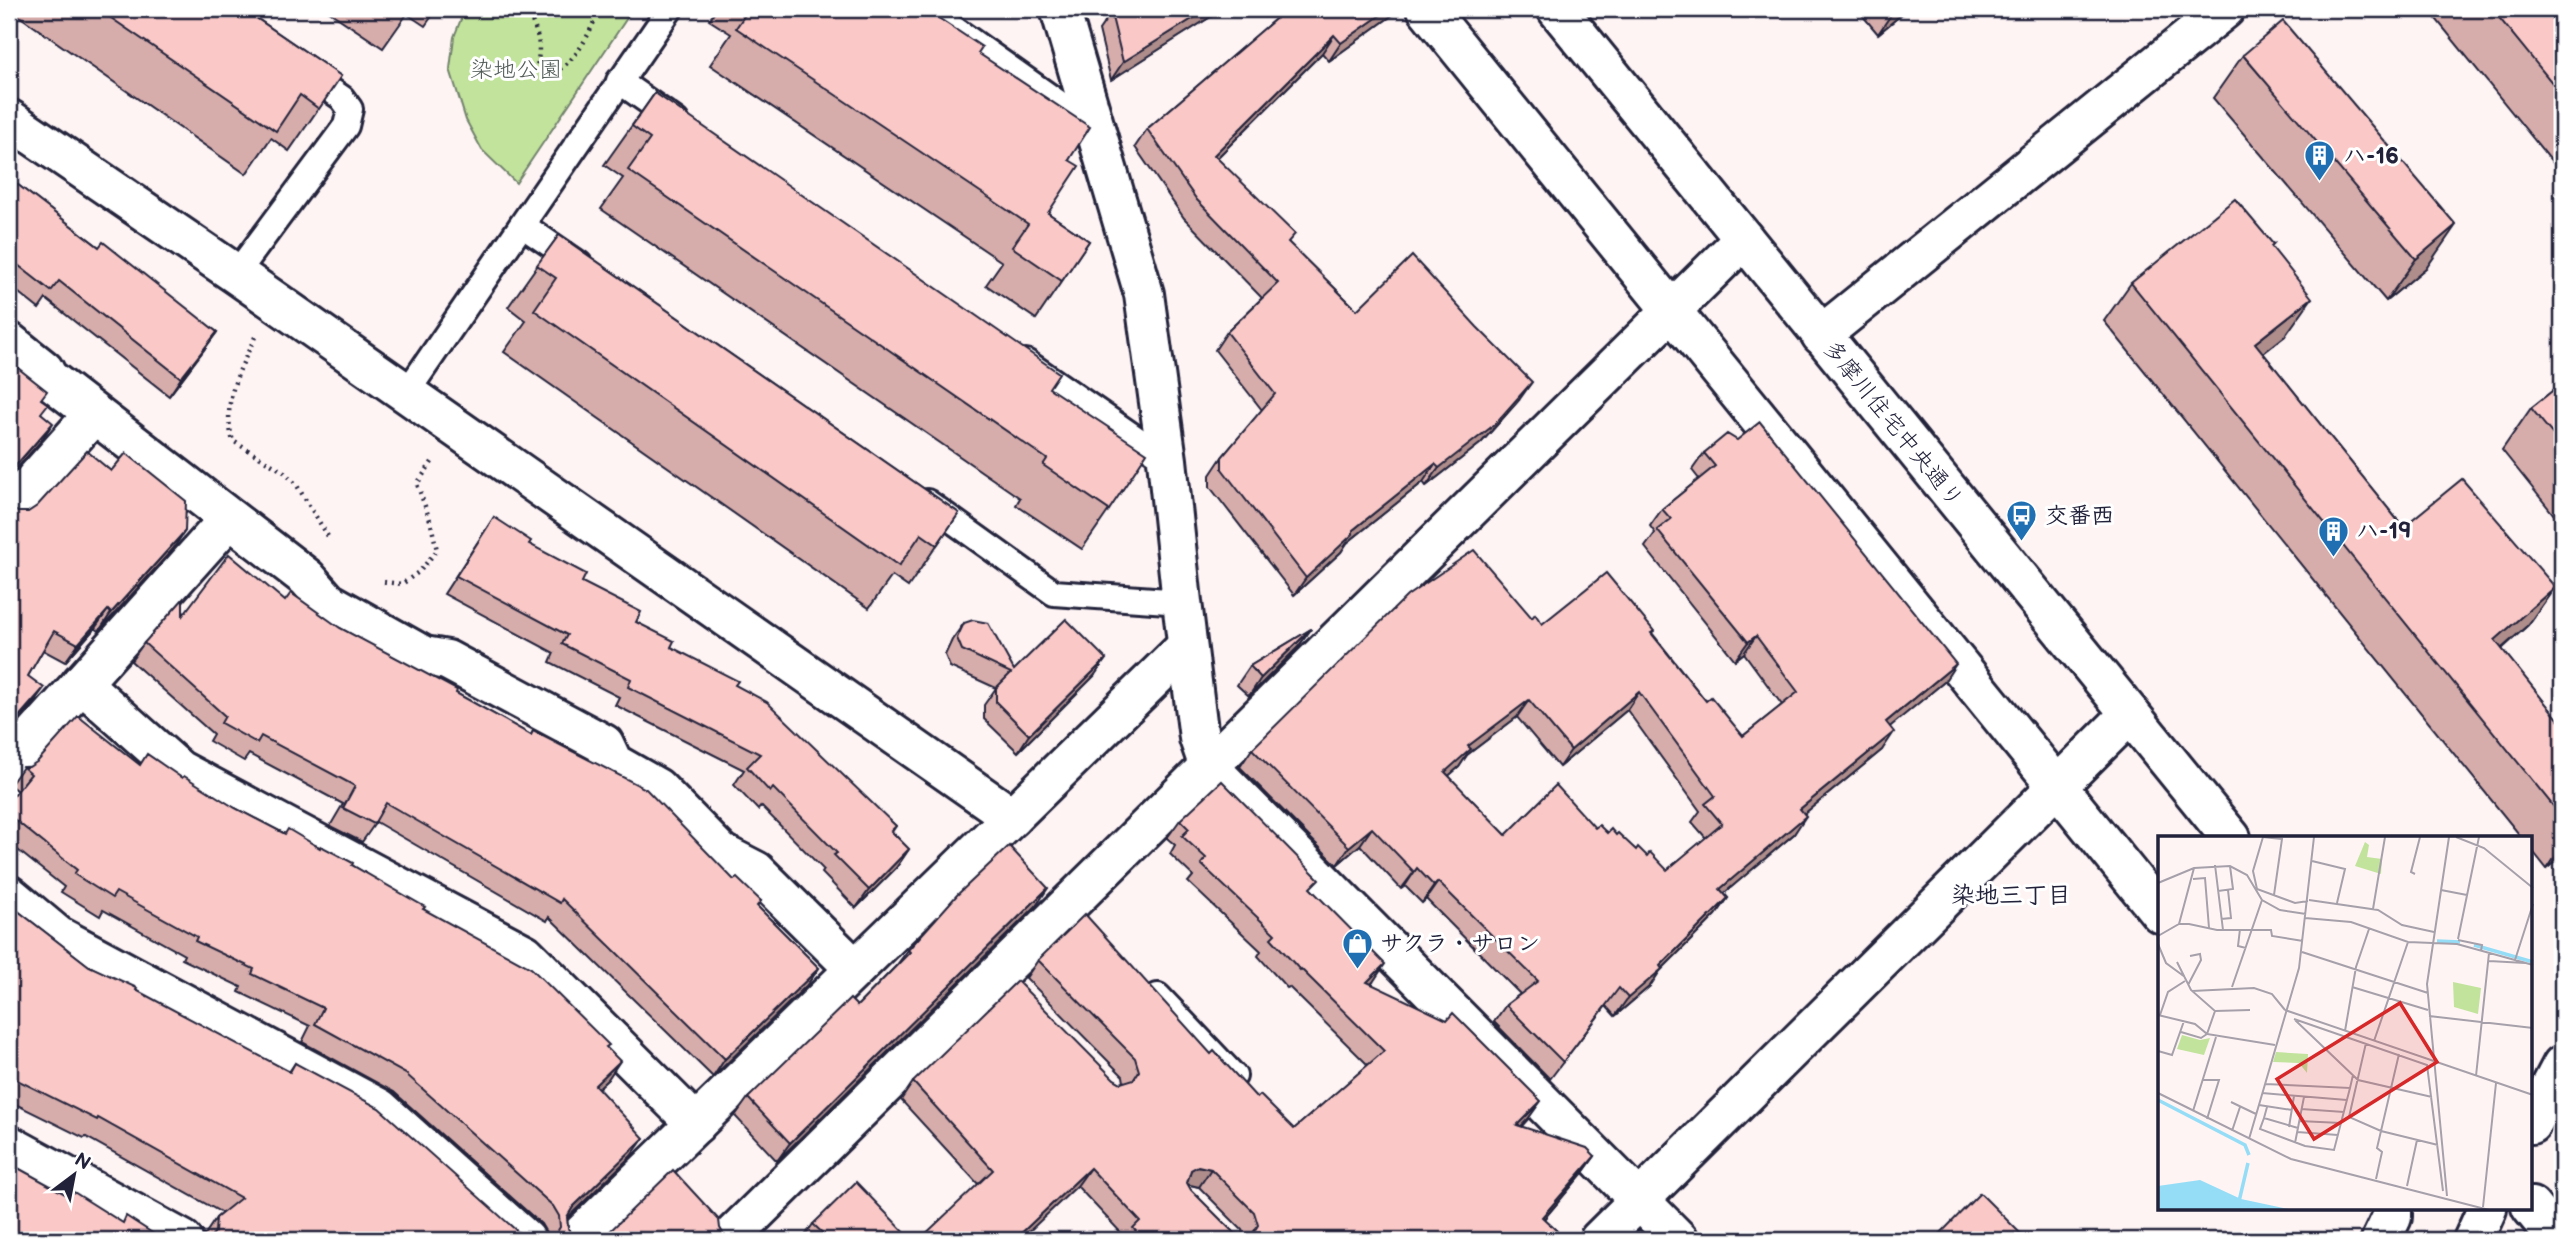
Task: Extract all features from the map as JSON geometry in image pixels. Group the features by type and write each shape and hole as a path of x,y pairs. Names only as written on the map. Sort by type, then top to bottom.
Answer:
{"street":[{"path":"1060,9 1144,294 1167,460 1199,738 1209,767 1679,1240"},
{"path":"1427,9 2158,911"},
{"name":"多摩川住宅中央通り","path":"1557,9 2229,836"},
{"path":"1821,335 2225,9"},
{"path":"9,118 1012,817"},
{"path":"728,1240 1080,914 1209,767 1744,239"},
{"path":"9,342 93,415 307,578 328,602 424,656 447,660 604,744 613,763 657,788 721,853 756,871 855,969"},
{"path":"9,509 93,415"},
{"path":"9,764 229,519"},
{"path":"576,1240 1187,646"},
{"path":"81,683 178,770 524,954 696,1124"},
{"path":"1599,1240 2130,714"},
{"path":"9,894 58,936 379,1108 526,1240"},
{"path":"2532,1122 2562,1065"},
{"path":"9,1145 183,1240"},
{"path":"2532,1208 2558,1240"},
{"path":"2382,1240 2392,1217 2392,1210"},
{"path":"2473,1240 2487,1210"}],"lane":[{"path":"407,393 670,9"},
{"path":"926,9 1094,128"},
{"path":"236,274 346,126 350,109 342,98 289,61"},
{"path":"619,82 699,137"},
{"path":"522,225 601,279"},
{"path":"1007,350 1167,460"},
{"path":"907,489 1054,593 1182,602"},
{"path":"1144,981 1254,1097"}],"path":[{"path":"526,9 538,33 541,49 537,66 557,71 569,63 589,34 599,9"},
{"path":"258,330 232,386 227,422 233,441 284,472 296,484 326,536 333,543"},
{"path":"376,582 402,584 420,570 436,550 430,520 417,484 435,457"}],"green space":[{"name":"染地公園","path":"465,9 633,9 516,183 482,150 466,120 450,69 454,37"}],"building":[{"path":"98,9 243,9 341,76 319,109 300,95 276,131"},
{"path":"749,9 925,9 982,47 978,53 1090,127 1069,160 1079,166 1048,213 1089,241 1062,281 1012,247 1028,224 736,28"},
{"path":"1117,9 1208,9 1123,62 1111,13"},
{"path":"1287,9 1389,9 1341,43 1334,35 1214,155 1295,234 1288,242 1357,310 1412,256 1532,382 1494,425 1439,468 1435,464 1353,530 1353,534 1306,578 1222,469 1222,457 1275,394 1227,332 1278,283 1197,200 1147,129"},
{"path":"2492,9 2562,9 2562,95"},
{"path":"2283,21 2456,225 2416,259 2243,55"},
{"path":"655,93 1059,373 1049,388 1147,453 1109,510 1043,465 1047,459 628,170 650,139 632,126"},
{"path":"9,178 99,247 103,242 217,332 181,378 59,281 51,291 9,258"},
{"path":"2235,199 2273,244 2271,246 2312,298 2255,343 2403,527 2462,479 2555,587 2495,640 2562,724 2562,817 2131,283"},
{"path":"559,235 959,513 937,545 921,534 899,566 534,310 556,278 537,265"},
{"path":"9,361 47,391 41,399 48,404 41,413 53,423 9,473"},
{"path":"2562,383 2562,446 2531,408"},
{"path":"1760,422 1956,664 1886,722 1894,732 1800,809 1806,816 1720,889 1728,898 1660,966 1662,969 1628,998 1619,988 1563,1062 1506,1005 1538,981 1438,882 1434,886 1417,868 1414,872 1372,828 1349,847 1252,749 1407,596 1474,550 1532,618 1535,614 1542,624 1606,573 1654,631 1651,633 1706,701 1711,697 1743,736 1798,692 1756,636 1748,642 1657,530 1671,519 1662,509 1715,466 1704,453 1727,434 1737,440","holes":["1639,692 1715,796 1705,804 1722,824 1667,870 1650,852 1647,856 1638,847 1636,850 1618,833 1616,835 1611,829 1607,833 1599,825 1595,828 1556,785 1506,835 1445,772 1471,749 1468,746 1529,700 1571,750"]},
{"path":"87,451 111,471 126,453 186,501 185,531 111,613 108,610 78,644 54,631 28,676 44,688 9,728 9,508 28,512 37,506"},
{"path":"494,517 531,541 529,544 586,574 582,582 641,612 636,622 674,641 671,647 738,681 735,685 767,702 896,826 891,831 909,849 869,890 773,788 770,792 747,767 760,754 628,687 631,679 562,644 567,635 456,576"},
{"path":"229,554 285,601 291,593 340,628 457,690 456,693 531,735 533,731 646,789 734,880 737,878 761,901 757,906 819,968 725,1059 562,899 560,903 386,803 374,824 343,808 355,786 261,736 257,743 221,723 225,716 144,643 183,599 183,615"},
{"path":"1066,619 1106,659 1029,735 996,702 996,688 1011,673 962,650 957,638 964,623 973,620 988,623 1014,670"},
{"path":"1311,629 1261,678 1250,666"},
{"path":"78,716 140,765 147,754 182,778 184,776 235,808 285,834 288,829 353,863 352,865 425,907 423,909 531,968 609,1045 606,1047 620,1061 595,1085 644,1138 573,1207 567,1217 568,1228 572,1237 578,1240 549,1240 560,1227 559,1216 553,1206 406,1074 315,1024 323,1008 252,974 254,969 195,941 197,937 116,892 112,898 74,874 77,870 9,815 9,801 31,774 23,767 29,767 38,761"},
{"path":"1222,781 1319,879 1310,888 1385,964 1367,982 1447,1020 1453,1013 1541,1101 1517,1125 1587,1148 1595,1156 1542,1217 1557,1231 1548,1240 1144,1240 1133,1228 1140,1221 1090,1168 1014,1240 919,1240 993,1170 913,1082 1017,981 1114,1079 1121,1083 1134,1079 1139,1071 1135,1058 1038,960 1085,914 1211,1054 1214,1051 1257,1098 1260,1095 1294,1129 1384,1051 1300,970 1271,938 1275,934 1201,864 1206,858 1182,836 1189,829 1180,820","holes":["1198,1166 1211,1169 1254,1212 1258,1225 1247,1237 1234,1233 1187,1183 1191,1170"]},
{"path":"1009,846 1048,888 790,1143 748,1098 850,999 857,1006 910,952 908,950 957,895"},
{"path":"9,904 89,966 137,988 136,990 290,1072 295,1063 379,1108 527,1240 208,1240 215,1232 216,1218 241,1198 98,1118 97,1120 9,1076"},
{"path":"9,1163 67,1195 69,1189 123,1223 126,1216 163,1240 9,1240"},
{"path":"673,1170 719,1220 720,1228 730,1240 599,1240 603,1238"},
{"path":"856,1182 912,1240 830,1240 813,1224"},
{"path":"1980,1193 2027,1240 1934,1240"}],"place":[{"name":"ハ-16","path":"2320,183"},
{"name":"交番西","path":"2022,543"},
{"name":"ハ-19","path":"2333,558"},
{"name":"サクラ・サロン","path":"1357,971"}],"district":[{"name":"染地三丁目","path":"2011,895"}]}
